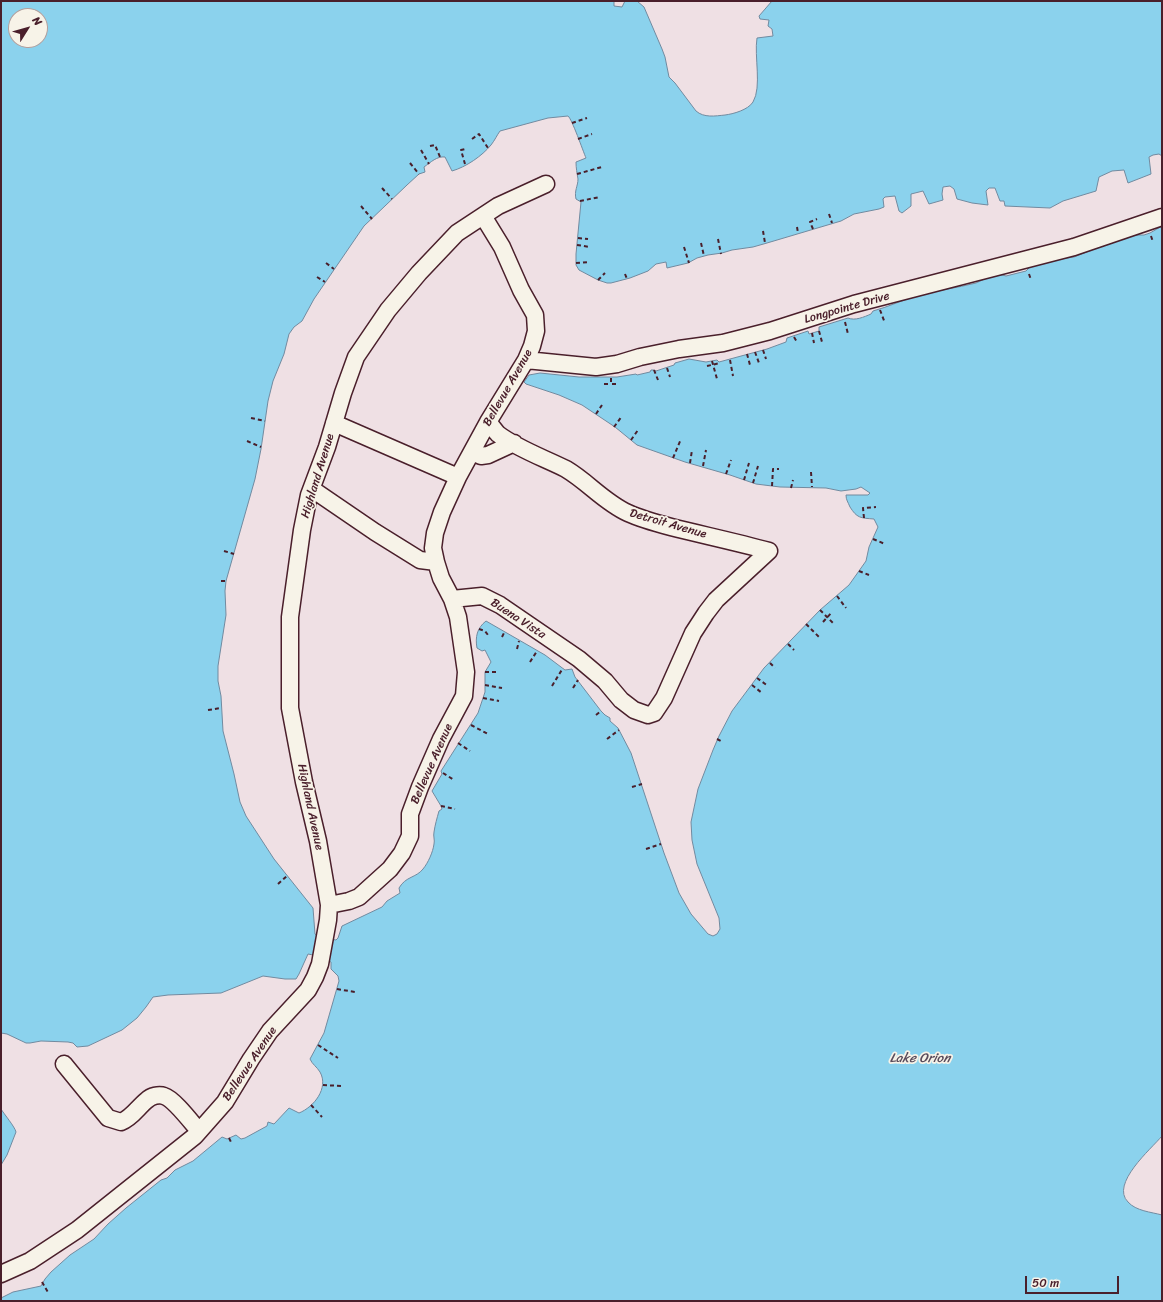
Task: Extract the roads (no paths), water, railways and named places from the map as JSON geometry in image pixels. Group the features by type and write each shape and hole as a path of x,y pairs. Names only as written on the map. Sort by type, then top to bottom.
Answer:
{"street":[{"name":"Highland Avenue","path":"329,912 318,840 301,767 290,708 290,617 302,530 312,489 356,357 388,310 437,253 458,233 498,206 546,184"},
{"name":"Bellevue Avenue","path":"436,562 433,548 435,533 442,512 458,477 488,422 526,360 536,331 535,315 521,290 502,247 483,216"},
{"name":"Longpointe Drive","path":"526,360 596,367 617,364 640,357 679,349 723,343 770,331 854,304 1074,247 1162,217"},
{"name":"Detroit Avenue","path":"488,422 498,433 573,474 602,497 627,513 691,532 729,540 769,551 716,600 706,613 693,633 664,698 654,713 648,715"},
{"path":"334,423 458,477"},
{"path":"472,452 481,456 488,455 514,443"},
{"path":"312,489 375,532 420,560 436,562 441,578 452,599"},
{"name":"Buena Vista","path":"452,599 482,596 500,605 579,659 606,680 621,700 634,710 648,715"},
{"name":"Bellevue Avenue","path":"1,1274 30,1261 77,1230 199,1131 217,1112 233,1091 251,1059 270,1031 308,990 320,964 329,912 348,901 359,897 390,868 402,853 410,836 410,814 420,787 441,739 464,696 466,666 458,617 452,599"},
{"path":"64,1064 108,1118 121,1122 127,1120 148,1099 156,1096 163,1096 169,1098 199,1131"}],"water":[{"name":"Lake Orion","path":"1,1 614,1 614,6 622,7 625,1 637,1 644,7 662,49 669,77 696,111 702,115 714,116 740,111 751,105 753,102 756,96 757,88 757,38 773,36 772,29 768,26 769,20 760,19 759,16 772,1 1162,1 1162,156 1159,154 1149,157 1151,174 1128,183 1124,170 1112,171 1099,177 1096,191 1063,201 1050,208 1005,206 1004,201 1000,201 995,188 989,188 986,191 988,205 972,203 957,199 954,189 950,186 943,187 943,200 929,204 923,191 911,194 911,206 902,213 899,211 895,196 885,197 883,199 884,207 854,214 841,221 753,247 708,255 697,258 688,263 667,268 666,262 656,264 648,271 630,278 607,283 579,270 576,265 581,202 576,199 578,179 576,162 586,158 575,129 568,116 548,118 500,131 491,145 483,153 468,164 452,171 445,157 439,157 432,161 424,167 425,172 419,174 364,226 314,299 302,321 294,327 289,334 284,354 273,381 268,401 255,479 226,581 226,615 218,666 218,681 221,696 223,731 240,802 246,816 274,859 313,908 315,934 319,937 336,940 342,926 382,907 387,901 400,893 399,888 405,881 420,872 425,867 433,847 439,811 442,809 432,791 442,774 441,771 478,713 485,692 485,672 491,662 485,650 482,651 477,648 476,640 477,633 486,621 545,655 565,670 572,669 575,677 601,711 610,718 610,721 618,728 631,753 664,853 679,893 691,914 708,934 713,936 717,934 720,929 719,918 697,864 692,840 691,822 698,789 719,736 732,711 764,668 820,610 849,585 866,561 869,547 878,527 874,519 862,518 855,513 850,507 846,495 868,495 870,493 861,487 841,491 826,488 780,487 756,484 685,462 637,445 615,427 582,405 524,382 529,375 540,373 579,377 617,377 637,375 650,372 651,370 656,371 689,359 706,362 717,360 719,362 767,349 786,342 787,338 808,331 809,334 819,331 819,327 848,318 857,319 871,314 873,311 911,298 976,283 994,275 1006,276 1026,271 1035,265 1074,257 1129,235 1144,235 1162,226 1162,1136 1134,1167 1124,1186 1124,1195 1131,1205 1144,1211 1162,1215 1162,1301 1,1301 1,1298 13,1292 41,1286 51,1272 70,1255 94,1239 126,1208 161,1180 167,1178 175,1170 193,1161 222,1137 227,1139 236,1135 241,1139 245,1138 267,1126 268,1122 274,1124 289,1108 299,1113 315,1102 323,1084 320,1072 310,1059 324,1033 339,981 338,976 331,969 331,962 318,956 308,954 296,979 263,976 221,993 153,997 137,1018 122,1030 88,1046 77,1047 73,1043 68,1042 41,1041 26,1043 7,1034 1,1033"},
{"path":"1,1109 16,1132 7,1155 1,1165"}]}
